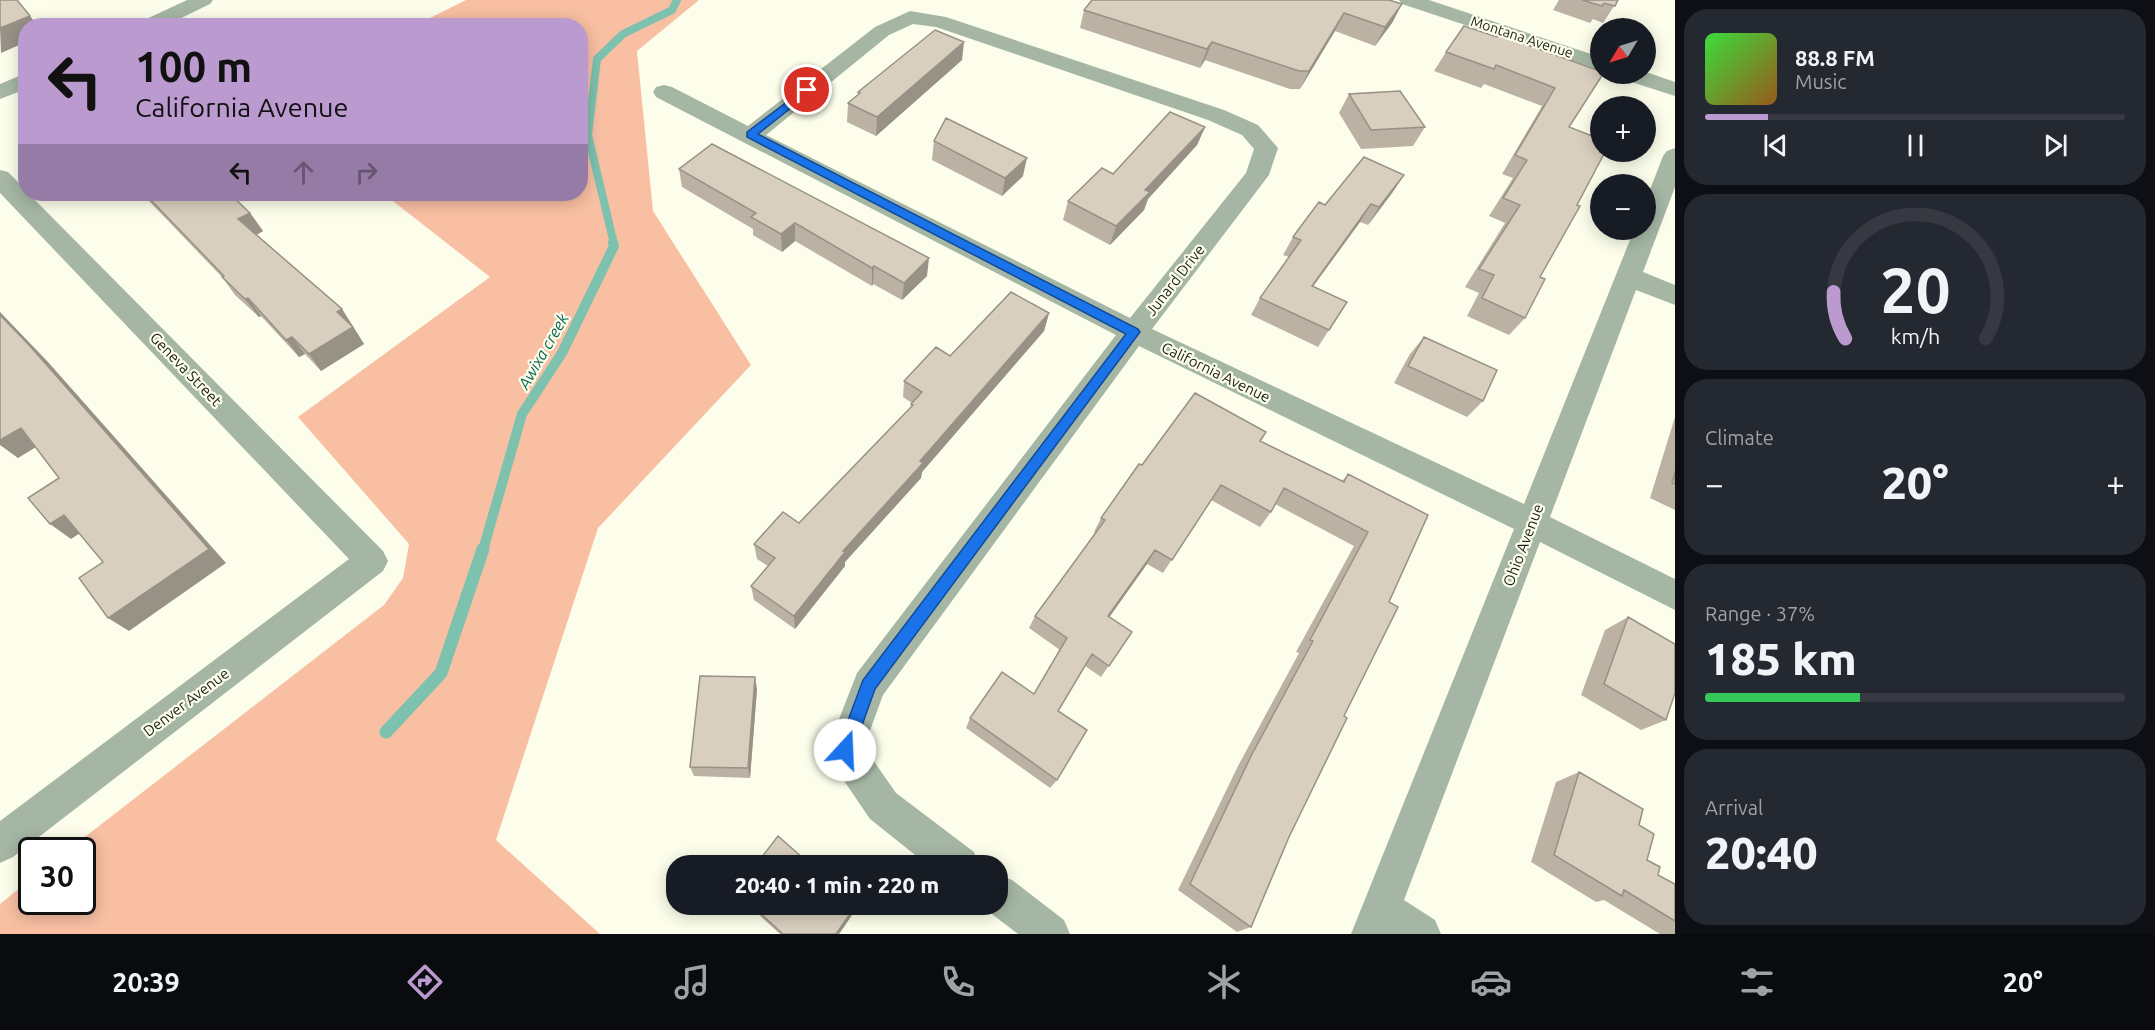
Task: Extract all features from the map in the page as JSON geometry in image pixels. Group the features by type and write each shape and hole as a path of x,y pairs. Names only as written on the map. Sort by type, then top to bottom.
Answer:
{"street":[{"path":"164,18 203,0"},
{"name":"Montana Avenue","path":"1409,0 1590,61"},
{"name":"Junard Drive","path":"751,135 882,31 910,17 939,21 1216,116 1250,130 1266,148 1257,176 1134,332 868,685 845,750 883,806 946,855"},
{"path":"1656,82 1675,88"},
{"path":"0,92 18,84"},
{"name":"California Avenue","path":"664,92 1134,332 1532,523 1675,595"},
{"name":"Ohio Avenue","path":"1377,921 1675,156"},
{"name":"Geneva Street","path":"0,178 18,197"},
{"name":"Geneva Street","path":"22,201 372,561"},
{"path":"1629,277 1675,295"},
{"name":"Denver Avenue","path":"0,844 372,561"},
{"path":"1008,902 1050,934"},
{"path":"1377,921 1421,934"}],"shaded area":[{"path":"466,0 699,0 637,51 653,211 751,365 598,528 496,840 600,934 0,934 0,904 18,889 18,915 96,915 96,837 85,837 384,605 403,578 409,544 298,417 490,277 393,201 588,201 588,18 430,18"}],"building":[{"path":"0,0 17,0 30,16 18,18 18,21 0,28"},
{"path":"1092,0 1389,0 1402,4 1385,27 1344,13 1309,71 1299,71 1212,42 1207,49 1084,10"},
{"path":"1582,0 1618,0 1615,6 1604,3 1602,6"},
{"path":"1464,26 1497,37 1499,35 1590,67 1590,84 1597,84 1569,127 1590,135 1590,162 1600,162 1593,174 1590,174 1590,180 1577,205 1580,206 1540,277 1545,279 1525,318 1482,298 1494,275 1479,269 1520,205 1503,198 1527,160 1515,155 1555,88 1496,65 1494,69 1446,52"},
{"path":"935,30 964,42 877,117 848,103 860,93 858,92"},
{"path":"1400,91 1425,127 1371,130 1349,94"},
{"path":"1170,112 1205,127 1145,190 1150,192 1116,226 1068,201 1102,168 1113,174"},
{"path":"946,118 1027,158 1005,178 934,141"},
{"path":"712,144 929,258 904,283 874,266 872,268 795,223 781,234 751,217 756,213 679,169"},
{"path":"1364,157 1404,175 1379,207 1371,204 1312,286 1347,302 1329,330 1260,298 1301,240 1293,237 1301,226 1319,202 1325,205"},
{"path":"152,201 237,201 250,213 238,219 342,309 337,312 353,327 309,354 292,337 286,340 248,298 245,299 222,277 224,276"},
{"path":"1011,292 1049,313 920,461 923,463 843,551 845,552 794,616 751,586 775,558 754,544 783,512 799,523 913,405 911,404 922,392 904,381 936,347 950,356"},
{"path":"0,315 209,549 108,618 79,578 103,562 64,515 50,524 28,498 59,478 21,428 0,440"},
{"path":"1424,337 1497,370 1483,401 1408,366"},
{"path":"1195,393 1266,432 1260,441 1344,482 1348,474 1428,515 1389,602 1398,607 1344,716 1347,718 1289,837 1251,927 1190,884 1251,756 1368,532 1284,488 1271,512 1221,485 1172,560 1155,550 1108,616 1132,632 1109,666 1092,654 1058,711 1087,730 1057,780 970,718 1002,672 1034,694 1067,638 1035,616 1105,520 1101,518 1139,464 1142,465"},
{"path":"1628,617 1675,644 1675,693 1666,720 1604,684"},
{"path":"700,676 755,677 748,768 690,767"},
{"path":"1579,772 1643,809 1639,825 1654,834 1647,860 1660,867 1658,875 1675,884 1675,921 1624,890 1622,896 1554,855"},
{"path":"778,836 800,855 763,855"},
{"path":"762,915 849,915 836,934 783,934"}],"waterway":[{"name":"Awixa creek","path":"614,244 588,135 597,59 623,34 672,10 677,0"},
{"name":"Awixa creek","path":"483,550 522,414 562,353 614,246 613,243"},
{"name":"Awixa creek","path":"386,732 441,673 483,549"}],"route":[{"path":"807,90 751,135 1134,332 868,685 845,750"}]}
